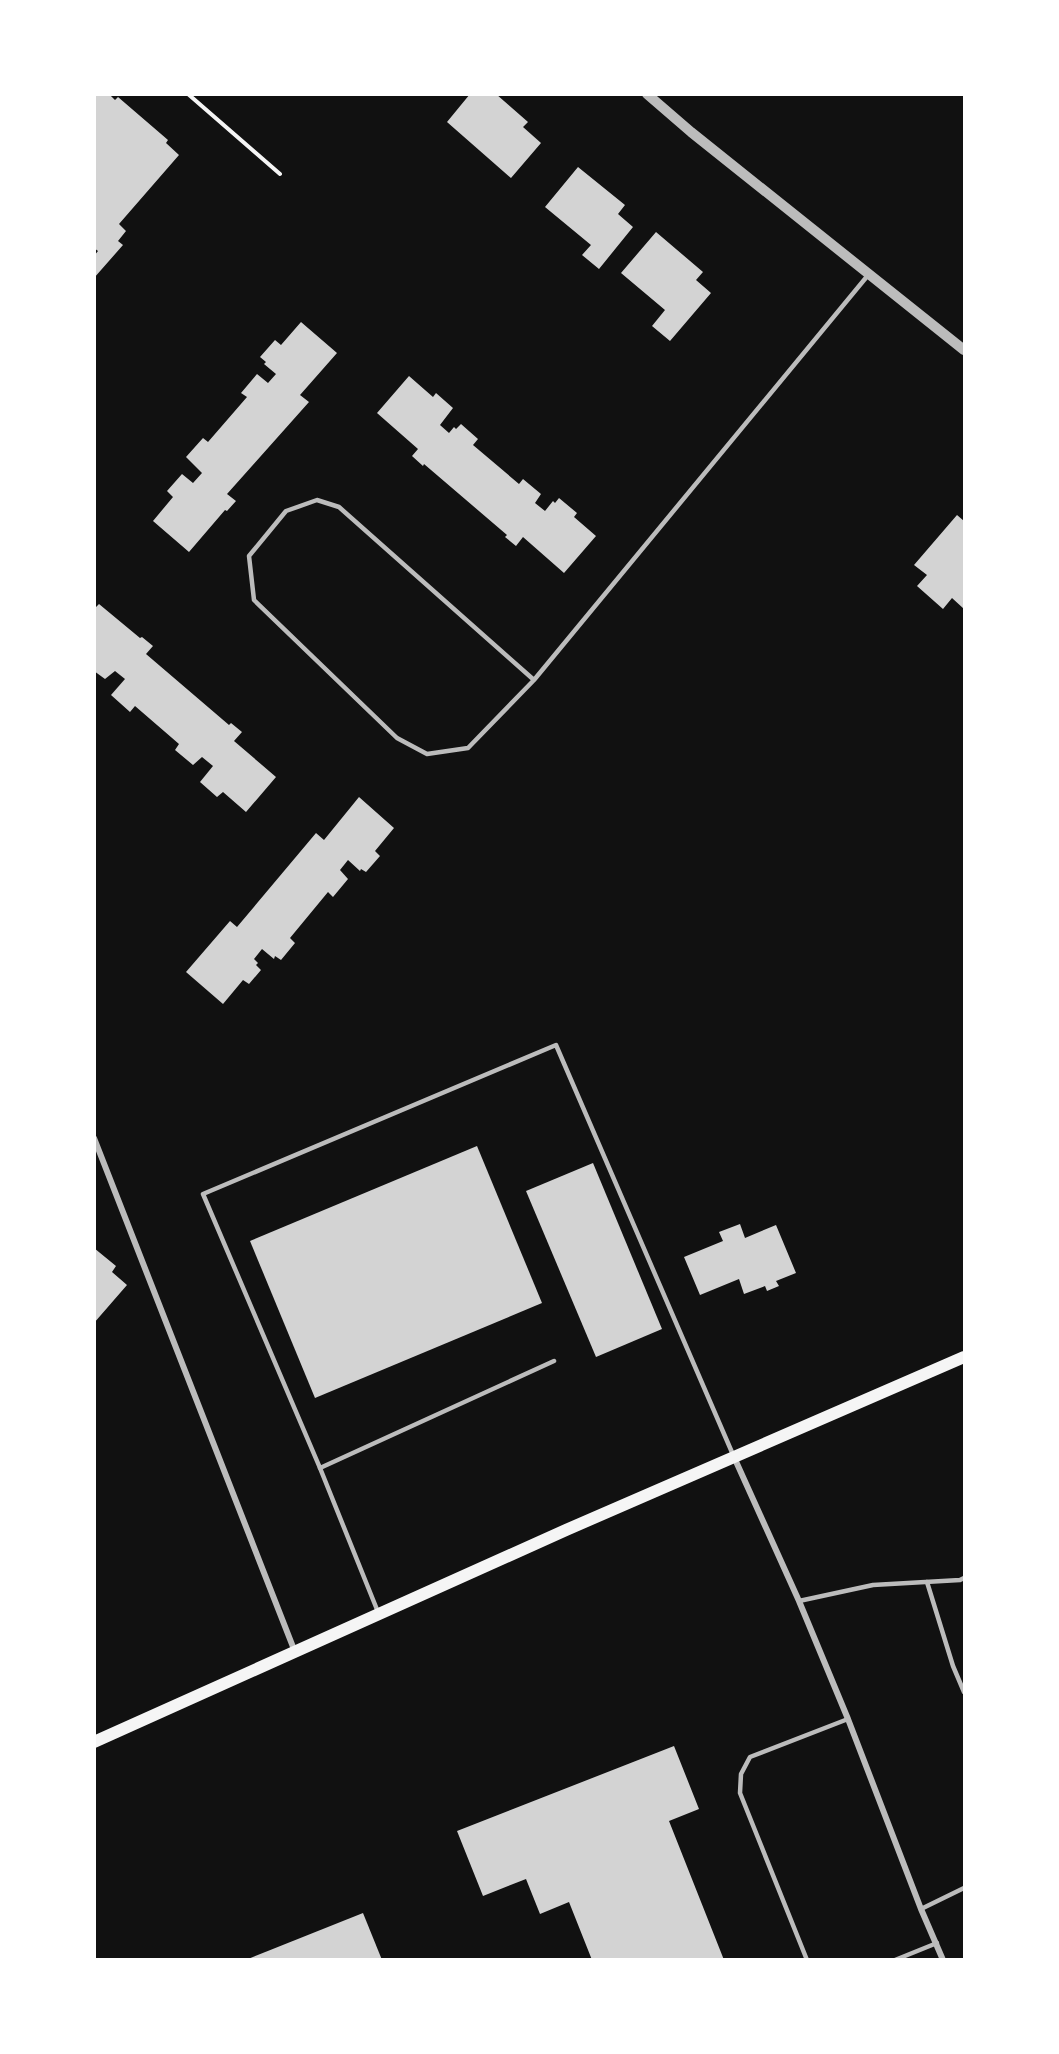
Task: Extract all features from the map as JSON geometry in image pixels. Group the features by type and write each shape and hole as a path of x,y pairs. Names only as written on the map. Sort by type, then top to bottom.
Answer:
{"main road":[{"path":"94,1742 378,1614 964,1357"}],"street":[{"path":"646,94 964,350"},
{"path":"94,1138 295,1652"},
{"path":"734,1457 799,1601 943,1959"}],"lane":[{"path":"534,680 339,507 317,500 286,511 249,556 254,600 397,738 427,754 468,748 534,680 869,274"},
{"path":"378,1614 320,1467 203,1194 556,1045 734,1457"},
{"path":"320,1467 554,1361"},
{"path":"799,1601 873,1585 964,1578"},
{"path":"927,1582 953,1666 964,1692"},
{"path":"807,1959 740,1792 741,1774 750,1756 848,1719"},
{"path":"921,1909 964,1888"},
{"path":"895,1959 937,1943"}],"path":[{"path":"188,94 280,174"}],"building":[{"path":"97,94 109,94 115,100 118,97 168,140 166,143 179,155 119,224 126,231 118,241 123,245 94,278 94,256 98,251 94,248 94,97"},
{"path":"470,94 496,94 528,122 523,127 541,143 511,178 447,122"},
{"path":"578,167 625,205 618,214 633,227 599,269 582,255 591,245 545,207"},
{"path":"656,232 703,272 696,280 711,293 670,341 652,326 665,310 621,273"},
{"path":"301,322 337,353 300,395 309,402 227,494 236,501 227,511 225,510 189,552 153,521 173,497 167,491 182,474 193,483 202,473 186,457 203,438 208,442 247,397 241,393 257,374 268,383 276,374 264,364 266,362 260,357 275,340 281,345"},
{"path":"409,376 433,397 436,393 453,408 440,425 449,433 461,424 478,439 473,445 519,484 523,479 541,494 535,503 545,511 553,501 555,503 559,498 577,513 574,517 596,536 564,573 523,537 516,546 505,537 507,535 412,456 418,449 377,413"},
{"path":"957,515 964,521 964,609 952,598 943,609 917,586 927,575 914,565"},
{"path":"99,604 153,646 146,654 229,725 231,723 242,732 234,741 276,777 246,812 223,792 217,797 200,782 213,766 202,757 193,765 175,750 179,744 135,706 130,712 111,695 125,679 115,671 105,679 94,671 94,609"},
{"path":"359,797 394,828 375,851 380,856 366,872 361,869 360,871 348,860 340,870 348,879 333,897 328,892 290,938 295,943 281,960 275,956 274,959 262,949 254,959 261,970 249,984 243,980 223,1004 186,972 230,921 237,927 316,833 324,840"},
{"path":"477,1146 542,1303 315,1398 250,1241"},
{"path":"593,1163 662,1329 596,1357 526,1191"},
{"path":"740,1224 745,1238 776,1225 796,1273 776,1281 779,1286 767,1291 765,1286 744,1294 739,1279 700,1295 684,1257 723,1241 719,1232"},
{"path":"94,1248 116,1266 112,1272 127,1285 94,1323"},
{"path":"674,1746 699,1809 669,1821 724,1960 592,1960 569,1902 540,1914 526,1879 483,1896 457,1831"},
{"path":"363,1913 382,1960 248,1960 248,1959"}]}
